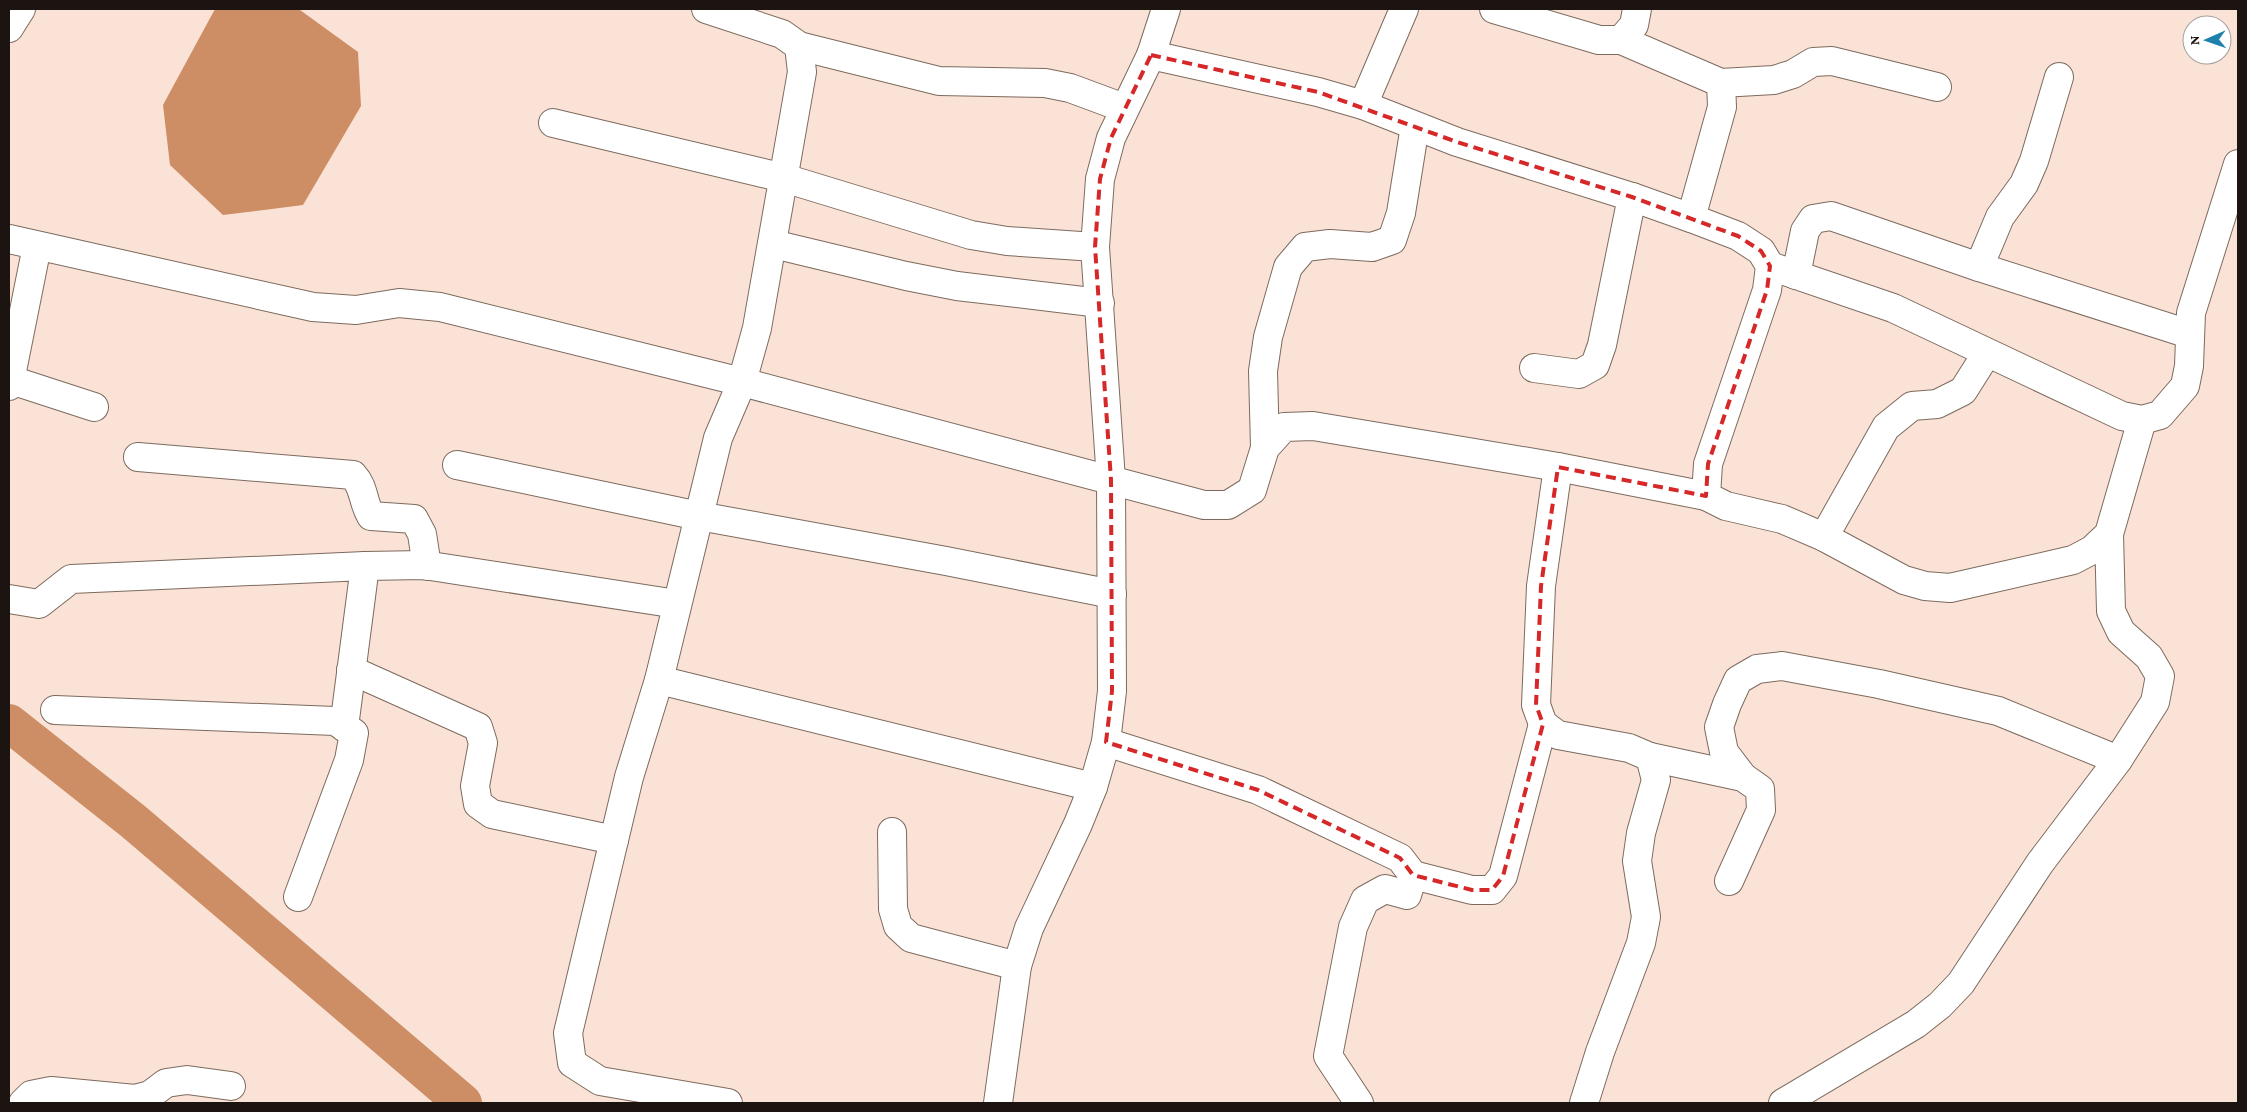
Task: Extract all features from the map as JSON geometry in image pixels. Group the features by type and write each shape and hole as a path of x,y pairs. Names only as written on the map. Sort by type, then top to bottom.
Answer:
{"street":[{"path":"9,28 21,9"},
{"path":"706,9 782,34 799,46 939,81 1045,83 1070,88 1124,108"},
{"path":"998,1103 1017,966 1029,928 1078,824 1093,787 1106,742 1112,691 1112,480 1095,246 1100,179 1111,138 1151,55 1166,9"},
{"path":"1363,105 1404,9"},
{"path":"1494,9 1598,40 1621,40 1721,83 1774,80 1793,74 1813,62 1832,61 1937,87"},
{"path":"1621,40 1634,25 1637,9"},
{"path":"728,1103 600,1081 572,1063 568,1033 629,776 659,680 718,438 742,382 756,328 773,244 802,72 799,46"},
{"path":"1151,55 1318,92 1363,105 1457,142 1632,197 1691,218 1738,236 1761,251 1770,266 1767,290 1708,464 1706,496"},
{"path":"1979,267 2000,217 2024,184 2034,161 2059,78"},
{"path":"1691,218 1722,107 1721,83"},
{"path":"553,123 784,178 971,235 1007,241 1095,246"},
{"path":"9,239 313,307 356,310 399,303 440,307 742,382 1204,505 1228,504 1252,490 1265,448 1264,371 1268,337 1288,267 1305,248 1330,244 1372,247 1392,240 1401,213 1416,126"},
{"path":"1770,266 1893,308 2122,416 2142,420 2160,415 2185,386 2189,366 2191,313 2238,164"},
{"path":"1534,368 1579,374 1595,364 1602,345 1632,197"},
{"path":"1796,275 1805,231 1813,219 1831,216 1979,267 2189,334"},
{"path":"773,244 906,276 948,284 1100,303"},
{"path":"37,246 10,383 94,407"},
{"path":"1824,537 1886,427 1912,406 1937,404 1963,391 1987,352"},
{"path":"1783,1103 1916,1024 1940,1005 1961,983 2040,863 2118,760 2155,702 2160,676 2149,657 2120,632 2111,611 2109,534 2142,420"},
{"path":"1265,448 1284,427 1313,426 1558,467 1706,496 1726,506 1782,519 1824,537 1904,580 1925,586 1950,588 2073,560 2092,550 2109,534"},
{"path":"138,457 353,475 361,484 366,507 371,516 414,519 422,534 426,566"},
{"path":"457,465 698,516 946,561 1112,594"},
{"path":"1558,467 1541,586 1536,705 1543,724 1558,735 1629,748 1650,757 1743,777"},
{"path":"9,599 38,604 71,578 365,566 426,566 677,604"},
{"path":"344,727 365,566"},
{"path":"1729,881 1761,810 1760,789 1743,777 1724,752 1718,728 1738,680 1757,669 1782,666 1879,684 1998,710 2118,760"},
{"path":"351,670 478,727 483,743 475,786 478,804 492,814 614,840"},
{"path":"659,680 1093,787"},
{"path":"55,710 335,721 354,733 349,760 298,897"},
{"path":"1106,742 1258,790 1400,858 1413,875 1472,890 1492,890 1503,876 1543,724"},
{"path":"1584,1103 1600,1052 1641,943 1646,917 1637,861 1641,833 1656,780 1650,757"},
{"path":"892,832 893,909 898,926 911,938 1017,966"},
{"path":"1359,1103 1328,1056 1353,928 1365,900 1385,889 1407,895 1413,875"},
{"path":"23,1103 31,1095 51,1091 92,1099 135,1099 150,1095 166,1083 187,1080 231,1086"}],"highlighted area":[{"path":"1151,55 1318,92 1457,142 1632,197 1738,236 1761,251 1770,266 1767,290 1708,464 1706,496 1558,467 1541,586 1536,705 1543,724 1503,876 1492,890 1472,890 1413,875 1400,858 1258,790 1106,742 1112,691 1111,480 1095,247 1100,179 1111,138"}],"shaded area":[{"path":"215,9 300,10 358,52 361,106 303,205 223,215 170,165 163,105"}],"waterway":[{"path":"9,723 133,821 463,1103"}]}
